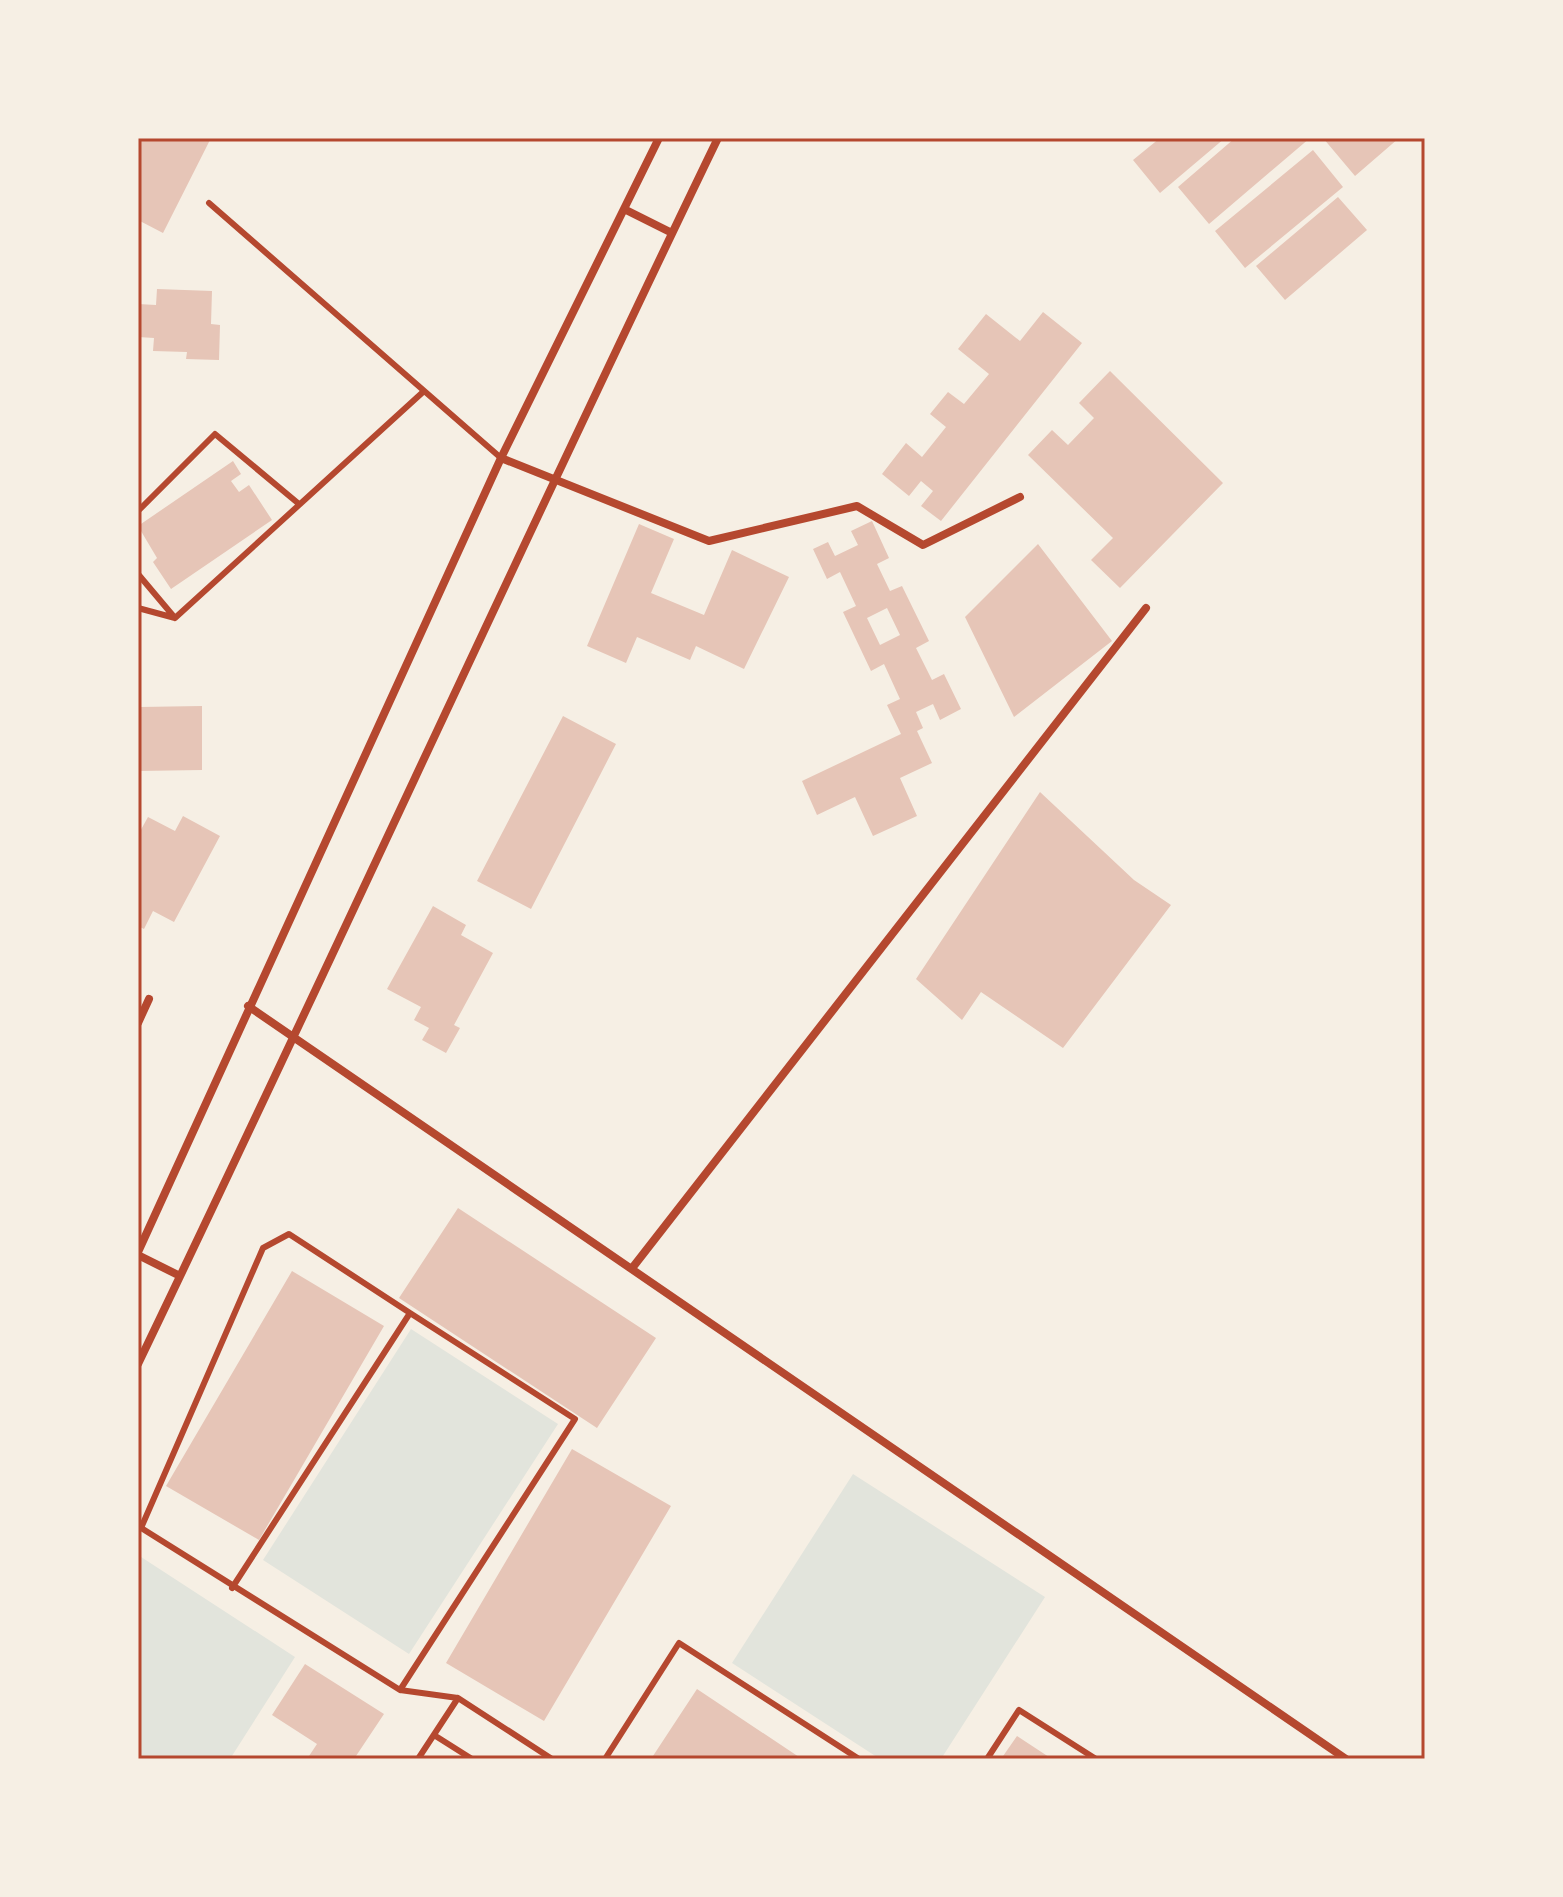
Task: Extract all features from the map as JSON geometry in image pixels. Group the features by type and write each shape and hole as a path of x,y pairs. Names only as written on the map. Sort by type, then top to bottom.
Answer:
{"street":[{"path":"180,1276 138,1253 248,1006 501,458 659,138"},
{"path":"138,1364 295,1038 553,479 718,138"},
{"path":"624,209 672,233"},
{"path":"501,458 709,541 857,506 923,545 1020,497"},
{"path":"633,1267 1146,608"},
{"path":"138,1023 149,999"},
{"path":"248,1006 633,1267 1346,1759"}],"lane":[{"path":"209,203 501,458"},
{"path":"175,618 423,392"},
{"path":"138,511 215,434 299,504"},
{"path":"138,574 175,618"},
{"path":"138,608 175,618"},
{"path":"400,1690 575,1419 289,1234 263,1248 139,1527 232,1588 400,1690 458,1698 552,1759"},
{"path":"232,1588 410,1313"},
{"path":"605,1759 679,1643 859,1759"},
{"path":"418,1759 458,1698"},
{"path":"987,1759 1019,1710 1096,1759"},
{"path":"434,1735 472,1759"}],"shaded area":[{"path":"411,1329 558,1424 409,1654 263,1560"},
{"path":"853,1474 1045,1597 941,1759 880,1759 732,1663"},
{"path":"138,1555 295,1657 230,1759 138,1759"}],"building":[{"path":"138,138 211,138 163,233 138,220"},
{"path":"1160,138 1225,138 1160,193 1133,160"},
{"path":"1235,138 1310,138 1209,224 1178,187"},
{"path":"1323,138 1399,138 1355,176"},
{"path":"1313,150 1343,187 1245,268 1215,231"},
{"path":"1338,197 1367,230 1285,300 1256,266"},
{"path":"157,289 212,291 211,324 220,325 219,360 186,359 187,352 153,351 154,338 138,337 138,304 156,305"},
{"path":"1043,312 1082,343 941,521 921,506 933,491 921,481 909,496 882,474 906,443 922,457 946,427 930,414 948,392 964,404 989,374 958,349 986,314 1020,341"},
{"path":"1110,371 1223,483 1120,588 1091,560 1113,538 1028,455 1052,430 1068,445 1094,418 1079,403"},
{"path":"233,461 241,474 231,481 239,492 249,485 272,520 171,589 153,562 157,558 138,526"},
{"path":"872,521 889,558 877,564 890,591 902,586 929,641 916,648 932,680 944,674 961,709 940,720 933,704 916,712 923,728 917,731 932,763 900,778 917,816 873,836 855,797 817,815 802,781 901,734 887,705 900,699 884,664 871,671 843,612 856,606 840,572 827,579 813,549 828,542 835,556 858,545 851,531","holes":["887,608 900,635 880,645 867,618"]},
{"path":"639,524 674,539 651,593 704,615 732,550 789,577 744,669 696,646 690,660 637,637 626,663 587,646"},
{"path":"1038,544 1112,641 1014,717 965,617"},
{"path":"202,706 202,770 138,771 140,707"},
{"path":"563,716 616,744 531,909 477,881"},
{"path":"1040,792 1134,880 1171,905 1063,1048 981,992 962,1020 916,979"},
{"path":"183,816 220,836 174,922 153,911 144,929 138,926 138,835 148,817 175,831"},
{"path":"433,906 466,925 461,935 493,953 454,1025 460,1028 446,1053 422,1040 429,1028 414,1020 421,1007 387,989"},
{"path":"458,1208 656,1338 597,1428 399,1298"},
{"path":"292,1271 384,1326 259,1540 166,1486"},
{"path":"572,1449 671,1506 544,1721 446,1663"},
{"path":"305,1664 384,1714 354,1759 307,1759 317,1744 272,1715"},
{"path":"697,1689 802,1759 651,1759"},
{"path":"1017,1736 1052,1759 1001,1759"}]}
